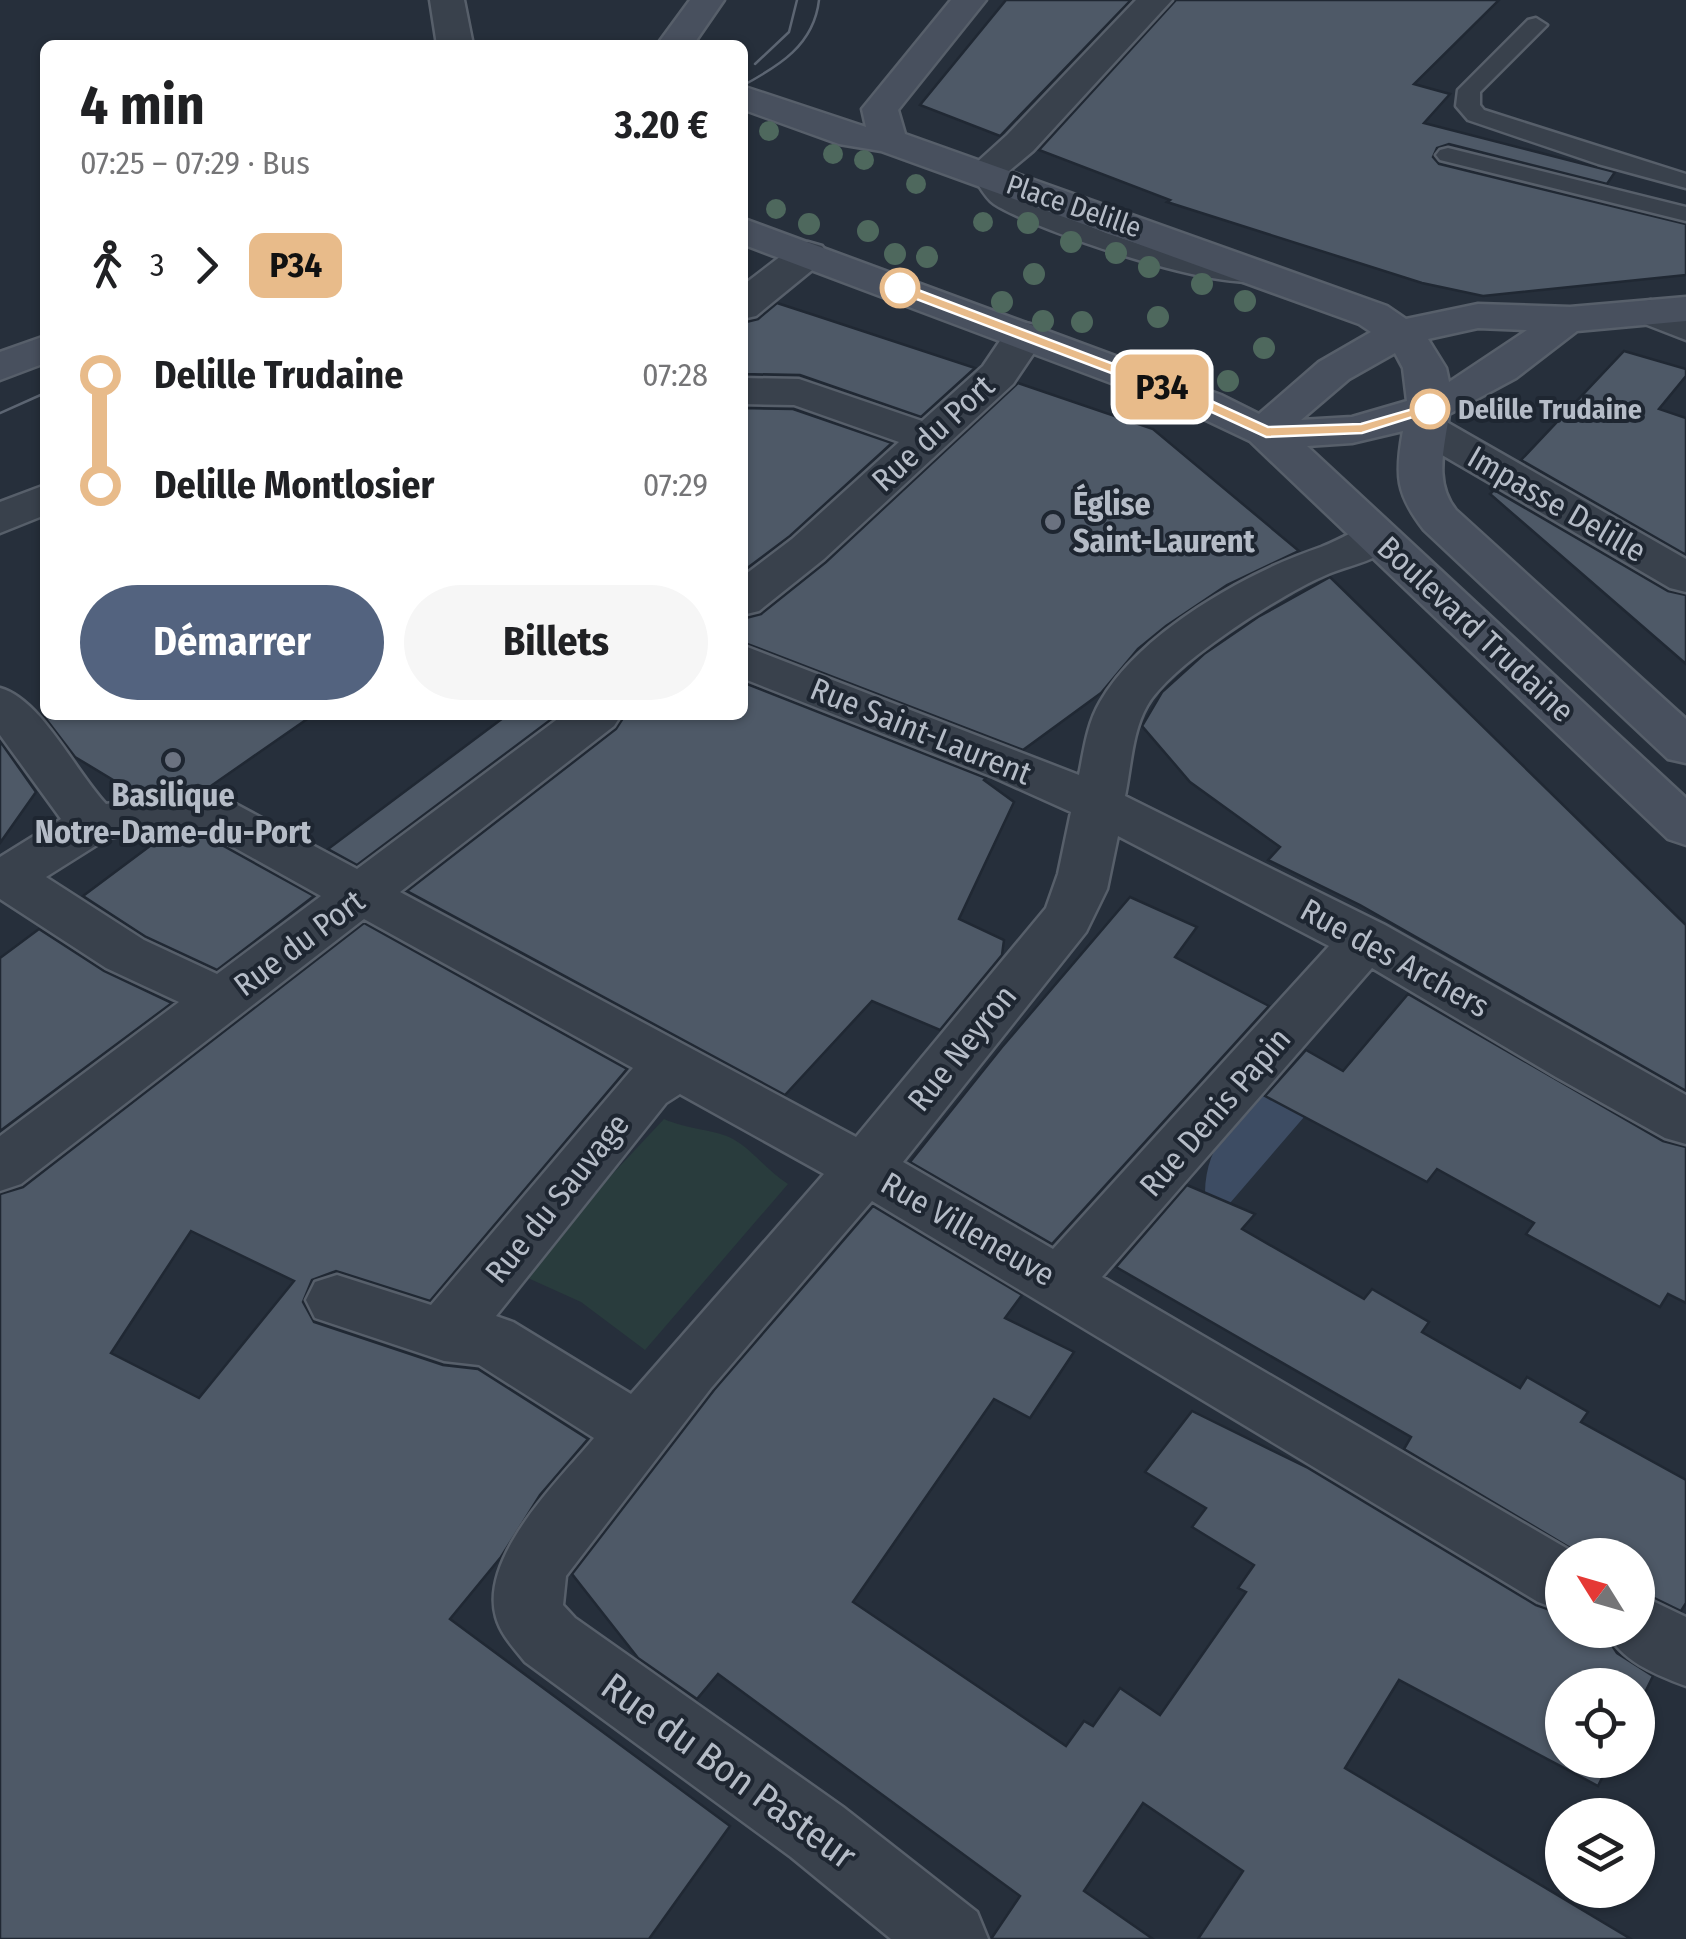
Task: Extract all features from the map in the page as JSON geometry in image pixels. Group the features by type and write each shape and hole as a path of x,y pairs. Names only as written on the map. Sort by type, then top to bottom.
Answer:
{"main road":[{"path":"679,40 707,0"},
{"path":"888,142 880,109 969,0"},
{"name":"Place Delille","path":"748,99 852,136 888,142 983,174 1373,315 1398,334 1422,365 1429,419"},
{"path":"748,232 1025,334 1206,404 1266,432 1362,429 1429,419 1566,320"},
{"path":"1266,432 1285,409 1358,356 1398,334 1474,316 1566,320 1674,316"},
{"path":"0,367 40,350"},
{"name":"Boulevard Trudaine","path":"1429,419 1421,482 1424,498 1440,520 1686,747"},
{"name":"Boulevard Trudaine","path":"1266,432 1686,827"}],"street":[{"path":"447,0 454,40"},
{"path":"983,174 1020,143 1156,0"},
{"path":"748,302 808,254"},
{"name":"Rue du Port","path":"748,596 808,549 998,375 1025,334"},
{"path":"748,392 799,392 929,438"},
{"name":"Impasse Delille","path":"1429,419 1686,578"},
{"path":"0,519 40,500"},
{"name":"Rue Neyron","path":"528,1591 536,1566 558,1531 689,1368 864,1170 1066,919 1078,899 1089,863 1098,804 1122,706 1176,647 1314,562 1332,560 1376,537"},
{"name":"Rue Saint-Laurent","path":"748,662 1011,765 1098,804"},
{"path":"3,709 32,740 63,790 94,824 4,879 124,954 224,1000"},
{"name":"Rue du Port","path":"0,1168 590,720"},
{"name":"Rue des Archers","path":"1098,804 1366,939 1686,1122"},
{"name":"Rue Villeneuve","path":"94,824 199,806 1061,1281 1545,1570"},
{"name":"Rue Denis Papin","path":"1061,1281 1176,1160 1208,1118 1366,939"},
{"name":"Rue du Sauvage","path":"444,1336 646,1088 676,1069"},
{"path":"337,1300 444,1336 491,1340 640,1433"},
{"name":"Rue du Bon Pasteur","path":"528,1591 530,1616 550,1640 817,1832 950,1939"},
{"path":"1655,1636 1686,1654"}],"lane":[{"path":"1536,25 1469,90 1468,106 1476,115 1606,160 1686,181"},
{"path":"1448,155 1686,214"}],"shaded area":[{"path":"664,1119 733,1139 788,1184 645,1350 581,1302 519,1274"}],"water":[{"path":"1275,1079 1294,1079 1323,1095 1230,1203 1205,1193 1211,1157 1218,1143"}],"building":[{"path":"1006,0 1131,0 1000,136 920,105"},
{"path":"1176,0 1499,0 1414,84 1450,94 1424,123 1615,172 1607,184 1449,144 1437,148 1433,157 1439,164 1686,224 1686,275 1483,296 1422,283 1167,202 1170,200 1039,150"},
{"path":"777,303 975,368 921,417 800,375 748,374 748,322 758,319"},
{"path":"1624,351 1686,369 1686,376 1659,409 1686,418 1686,555 1521,460"},
{"path":"1018,383 1153,429 1299,551 1227,585 1166,626 1138,649 1101,693 1023,750 748,644 748,617 761,614 826,562"},
{"path":"748,408 793,409 892,443 790,536 748,568"},
{"path":"1494,490 1668,591 1686,595 1686,664 1490,494"},
{"path":"1330,577 1686,925 1686,1091 1360,905 1268,860 1280,847 1190,782 1142,726 1162,692 1204,654 1258,617"},
{"path":"748,684 986,778 1014,802 959,919 1004,940 1002,955 940,1030 872,1001 785,1095 407,891 616,729 622,720 748,720"},
{"name":"Basilique Notre-Dame-du-Port","path":"47,720 306,720 208,788 198,785 138,795 75,757"},
{"path":"500,720 550,720 357,865 328,849"},
{"path":"0,741 36,792 0,843"},
{"path":"191,828 314,896 217,970 146,937 83,896 170,831"},
{"path":"1130,897 1197,927 1175,957 1269,1006 1052,1244 910,1162"},
{"path":"364,923 627,1069 430,1301 336,1271 312,1280 303,1302 314,1322 443,1365 478,1369 588,1439 540,1495 501,1557 450,1619 730,1826 649,1939 0,1939 0,1194 23,1187","holes":["191,1231 294,1281 199,1398 111,1353"]},
{"path":"39,929 104,971 172,1003 0,1131 0,958"},
{"path":"1408,994 1663,1141 1686,1147 1686,1303 1668,1294 1660,1307 1526,1234 1534,1223 1437,1169 1427,1182 1265,1096 1306,1050 1343,1071"},
{"path":"1187,1185 1255,1214 1242,1229 1364,1299 1372,1289 1429,1322 1422,1332 1520,1388 1527,1377 1588,1412 1581,1422 1686,1480 1686,1603 1681,1611 1655,1598 1655,1538 1553,1538 1404,1449 1411,1437 1116,1267"},
{"path":"873,1206 1022,1295 1005,1318 1074,1352 1030,1418 994,1399 853,1602 1066,1746 1084,1721 1093,1726 1120,1688 1160,1715 1246,1592 1238,1588 1254,1565 1192,1527 1206,1508 1145,1472 1192,1411 1308,1468 1545,1608 1545,1648 1614,1648 1640,1668 1545,1668 1545,1758 1399,1680 1345,1768 1545,1888 1545,1908 1579,1908 1631,1939 1198,1939 1243,1871 1143,1803 1084,1891 1153,1939 991,1939 1020,1896 718,1674 697,1699 638,1658 572,1574 714,1390"},
{"path":"1583,1778 1602,1778 1598,1786"}],"tram line":[{"path":"755,64 789,32 797,0"},
{"path":"748,82 781,62 802,42 816,16 819,0"},
{"path":"0,413 40,395"}],"bus line":[{"name":"P34","path":"900,288 1206,404 1266,432 1362,429 1430,409"}],"place":[{"name":"Delille Trudaine","path":"1430,409"},
{"name":"Église Saint-Laurent","path":"1053,522"},
{"name":"Basilique Notre-Dame-du-Port","path":"173,760"}]}
